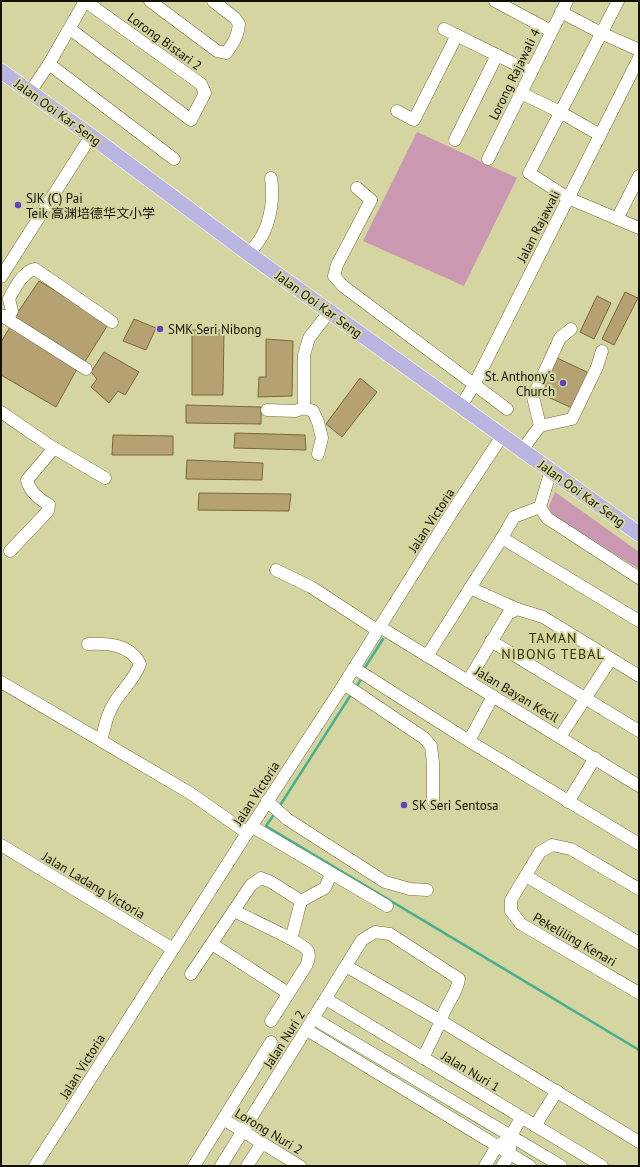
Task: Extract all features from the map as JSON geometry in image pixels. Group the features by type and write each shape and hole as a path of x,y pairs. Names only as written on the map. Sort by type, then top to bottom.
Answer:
{"main road":[{"name":"Jalan Ooi Kar Seng","path":"1,71 329,312 638,531"}],"street":[{"path":"30,92 50,64 85,1"},
{"name":"Lorong Bistari 2","path":"70,29 190,120 206,93 201,84 85,1"},
{"path":"150,1 217,51 226,53 234,43 240,24 235,18 213,1"},
{"path":"495,1 551,31"},
{"name":"Lorong Rajawali 4","path":"488,159 566,1"},
{"path":"618,1 529,173 568,198 639,228"},
{"path":"561,12 601,33 639,50"},
{"path":"444,29 531,72"},
{"path":"397,111 414,120 457,35"},
{"path":"455,140 497,55"},
{"name":"Jalan Rajawali","path":"462,406 638,62"},
{"path":"50,64 174,159"},
{"path":"521,93 560,112 600,136"},
{"path":"1,277 91,136"},
{"path":"617,219 639,176"},
{"path":"249,254 261,237 268,220 273,191 272,178"},
{"path":"357,188 371,200 338,265 334,276 343,286 507,409"},
{"path":"86,369 4,317 12,311 9,299 15,288 30,270 35,269 112,322"},
{"path":"304,408 304,355 309,338 329,312"},
{"path":"540,426 533,397 560,338 571,329"},
{"path":"522,450 540,426 572,419 597,367 602,352"},
{"path":"267,410 295,410 304,408 313,411 318,422 322,438 318,454"},
{"path":"1,412 54,448 105,478"},
{"name":"Jalan Victoria","path":"35,1166 249,829 274,806 350,689 354,668 452,512 502,436"},
{"path":"10,551 48,511 49,505 28,486 26,480 54,448"},
{"path":"551,470 540,507 547,518 639,578"},
{"path":"427,656 514,517 540,507"},
{"path":"502,538 639,621"},
{"name":"Jalan Bayan Kecil","path":"276,570 311,587 379,629 427,656 639,786"},
{"path":"470,588 517,609 543,617 639,676"},
{"path":"468,681 508,614 517,609"},
{"path":"491,641 639,731"},
{"path":"88,644 104,643 116,645 136,656 140,664 135,674 115,701 108,715 101,741"},
{"path":"560,737 611,659"},
{"path":"354,668 469,741 639,844"},
{"path":"1,682 249,829 387,906"},
{"path":"350,689 424,738 431,746 433,762 433,801"},
{"path":"469,741 494,696"},
{"path":"568,802 595,758"},
{"path":"274,806 287,819 385,882 410,889 427,890"},
{"name":"Jalan Ladang Victoria","path":"1,845 173,949"},
{"name":"Pekeliling Kenari","path":"639,889 571,849 552,845 540,852 511,900 511,911 521,924 639,993"},
{"path":"289,938 293,932 301,901 325,888 331,874"},
{"path":"526,876 639,943"},
{"path":"191,974 251,885 261,878 272,882 301,901"},
{"path":"234,911 289,938 307,950 310,957 306,966 271,1021"},
{"name":"Jalan Nuri 2","path":"221,1166 362,940 375,932 390,934 459,979 458,986 442,1015 441,1021"},
{"path":"212,944 288,993"},
{"path":"346,966 441,1021 639,1142"},
{"name":"Jalan Nuri 1","path":"326,999 602,1166"},
{"path":"313,1018 510,1137 561,1166"},
{"path":"423,1058 441,1021"},
{"path":"306,1030 530,1166"},
{"name":"Jalan Nuri 2","path":"194,1166 271,1042"},
{"path":"535,1126 557,1091"},
{"path":"485,1166 497,1146 510,1137 521,1118"},
{"name":"Lorong Nuri 2","path":"223,1119 300,1166"},
{"path":"502,1166 510,1154 510,1137"},
{"path":"247,1166 262,1143"}],"shaded area":[{"path":"417,132 517,178 464,286 363,241"},
{"path":"555,492 639,552 639,569 551,515 549,506"}],"building":[{"path":"39,281 109,323 84,363 14,318"},
{"path":"625,292 638,298 614,345 602,339"},
{"path":"597,296 611,303 594,339 580,332"},
{"path":"134,319 156,328 146,350 123,341"},
{"path":"10,327 78,367 56,407 1,375 1,342"},
{"path":"192,330 224,330 223,395 192,395"},
{"path":"266,339 293,341 292,396 258,397 259,377 266,377"},
{"path":"104,352 139,372 125,395 118,391 109,403 91,387 97,379 91,372"},
{"name":"St. Anthony's Church","path":"555,357 589,373 572,408 537,392"},
{"path":"360,378 377,392 342,437 326,424"},
{"path":"186,405 261,407 261,424 186,423"},
{"path":"235,433 305,435 306,450 234,448"},
{"path":"113,435 173,436 173,455 112,455"},
{"path":"187,460 263,463 262,480 186,479"},
{"path":"199,493 291,494 289,511 198,510"}],"waterway":[{"path":"364,669 383,639"},
{"path":"356,687 362,678"},
{"path":"279,807 352,693"},
{"path":"275,813 266,826 639,1050"}],"place":[{"name":"SJK (C) Pai Teik 高渊培德华文小学","path":"18,205"},
{"name":"SMK Seri Nibong","path":"160,329"},
{"name":"St. Anthony's Church","path":"563,383"},
{"name":"SK Seri Sentosa","path":"404,805"}],"district":[{"name":"TAMAN NIBONG TEBAL","path":"553,646"}]}
